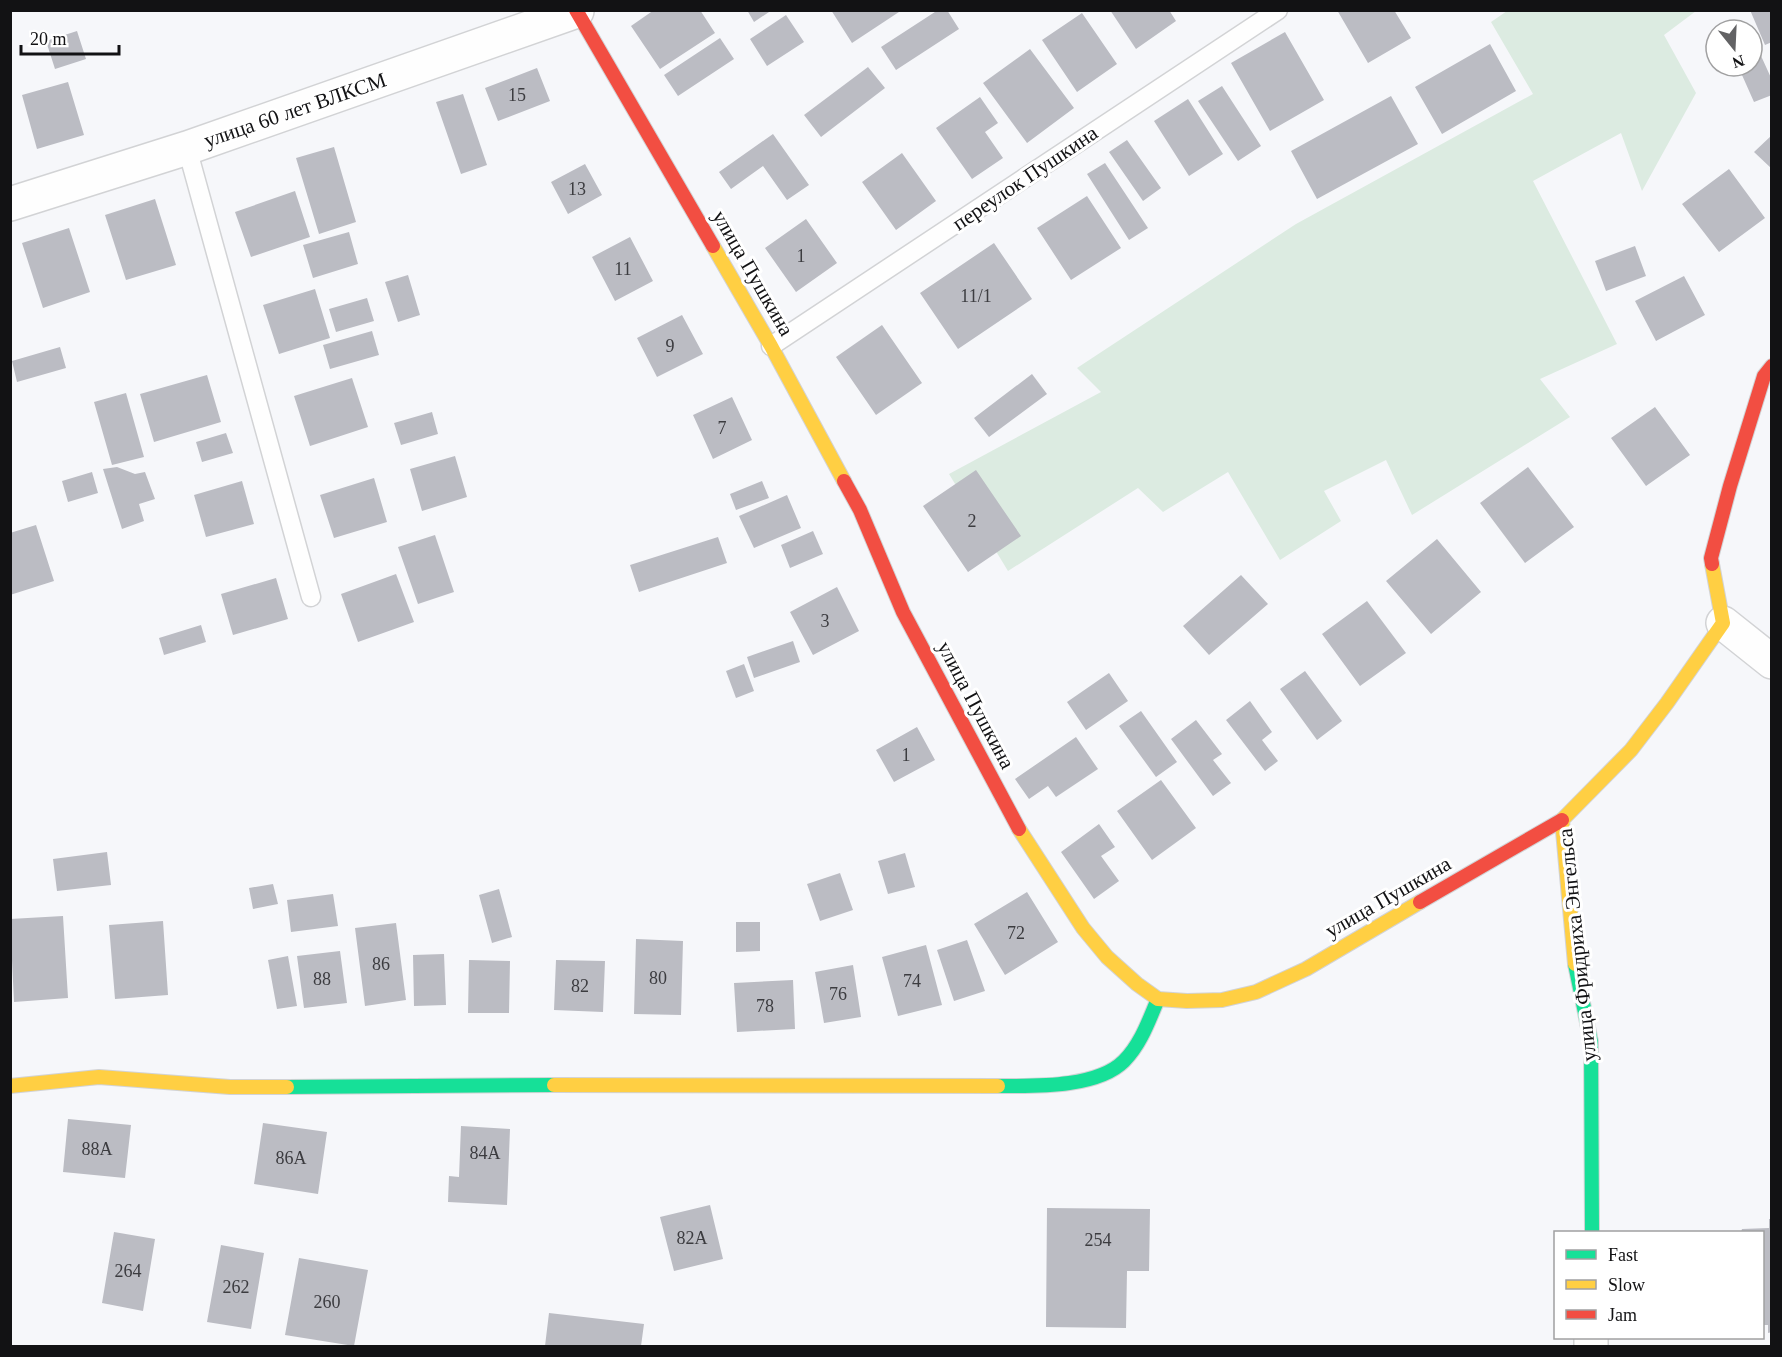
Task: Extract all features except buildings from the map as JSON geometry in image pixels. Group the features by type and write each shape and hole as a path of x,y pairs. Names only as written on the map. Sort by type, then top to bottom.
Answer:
{"street":[{"name":"улица Пушкина","path":"577,11 771,346 860,510 903,612 1018,827 1083,928 1107,957 1137,984 1158,999 1187,1002 1222,1000 1256,992 1305,969 1562,820"},
{"name":"улица 60 лет ВЛКСМ","path":"10,204 187,148 577,11"},
{"path":"1772,366 1764,376 1730,486 1712,558 1723,623 1772,662"},
{"name":"улица Фридриха Энгельса","path":"1592,1231 1591,1042 1575,961 1562,820 1630,750 1667,703 1723,623"},
{"path":"10,1086 99,1077 230,1088 1058,1084 1100,1077 1124,1061 1143,1034 1158,999"}],"lane":[{"name":"переулок Пушкина","path":"771,346 1278,10"},
{"path":"187,148 311,597"}],"shaded area":[{"path":"1507,11 1696,11 1664,35 1696,93 1642,191 1621,133 1533,181 1617,344 1540,379 1570,417 1412,515 1386,460 1324,491 1341,521 1280,560 1228,472 1163,512 1138,488 1008,571 949,474 1101,392 1077,368 1296,224 1533,94 1491,22"}],"traffic: fast":[{"path":"1575,964 1591,1042 1592,1231"},
{"path":"998,1086 1065,1084 1082,1081 1112,1070 1124,1061 1135,1047 1158,999"},
{"path":"287,1087 554,1085"}],"traffic: slow":[{"path":"713,246 771,346 844,481"},
{"path":"1575,964 1562,820 1631,750 1723,623 1712,564"},
{"path":"1019,829 1083,928 1107,957 1158,999 1222,1000 1256,992 1306,969 1420,902"},
{"path":"10,1086 99,1077 230,1087 287,1087"},
{"path":"554,1085 998,1086"}],"traffic: jam":[{"path":"576,10 713,246"},
{"path":"1712,564 1711,558 1730,486 1764,376 1772,366"},
{"path":"844,481 860,510 903,612 1019,829"},
{"path":"1420,902 1562,820"}]}
